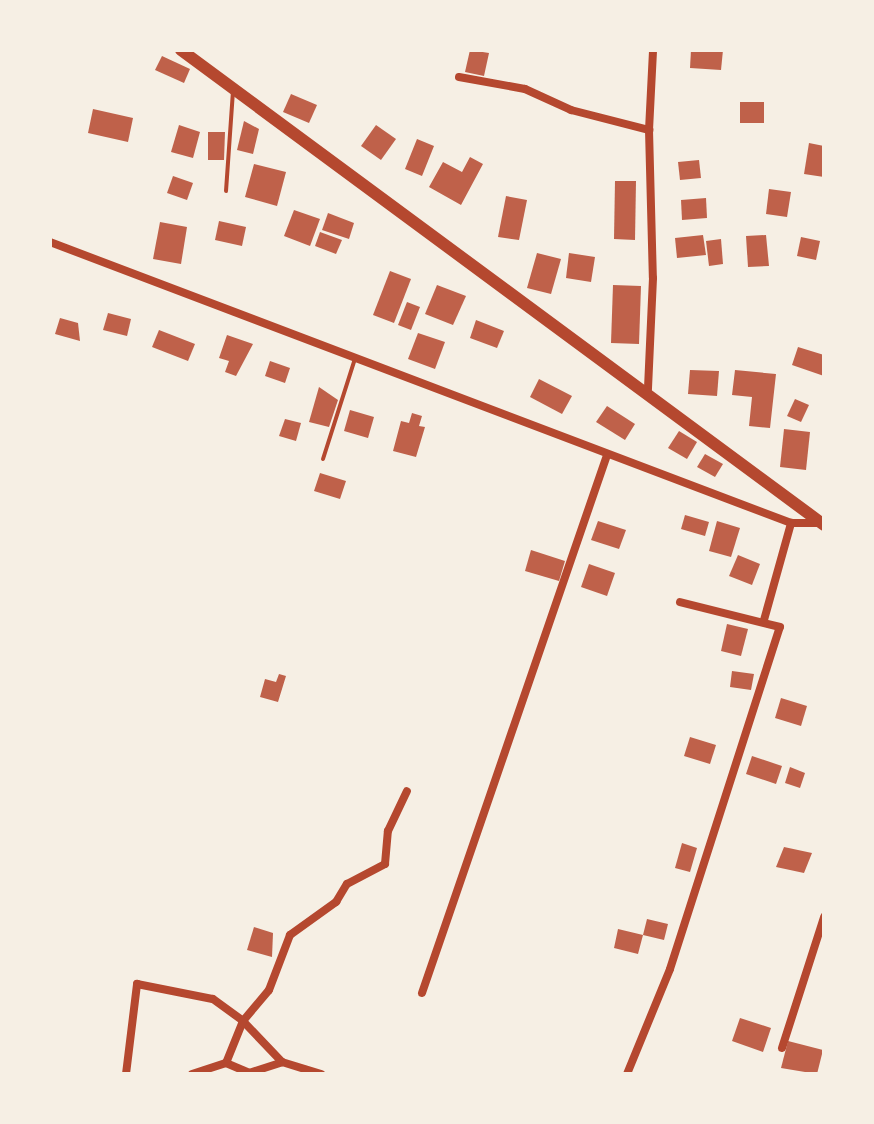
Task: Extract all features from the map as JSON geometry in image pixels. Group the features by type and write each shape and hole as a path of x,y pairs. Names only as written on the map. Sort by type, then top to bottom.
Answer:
{"main road":[{"path":"182,50 648,390 823,524"}],"street":[{"path":"648,390 654,278 649,130 654,50"},
{"path":"459,77 525,89 556,104 649,130"},
{"path":"50,242 791,523 823,524"},
{"path":"422,992 607,454"},
{"path":"764,620 791,523"},
{"path":"626,1074 670,970 780,627 680,602"},
{"path":"226,1063 243,1021 269,990 290,935 336,902 347,884 385,864 388,830 407,791"},
{"path":"782,1048 824,917"},
{"path":"126,1074 137,984 213,999 243,1021 282,1062 321,1074"},
{"path":"192,1074 226,1063 249,1073 282,1062"}],"lane":[{"path":"226,192 234,88"},
{"path":"323,458 355,359"}],"building":[{"path":"470,50 489,53 484,76 465,72"},
{"path":"691,50 723,50 721,70 690,68"},
{"path":"162,56 190,69 184,83 155,70"},
{"path":"291,94 317,105 309,123 283,112"},
{"path":"740,102 764,102 764,123 740,123"},
{"path":"93,109 133,118 128,142 88,133"},
{"path":"244,121 259,129 253,154 237,150"},
{"path":"179,125 200,132 193,158 171,152"},
{"path":"376,125 396,139 381,160 361,146"},
{"path":"208,132 225,132 224,160 208,160"},
{"path":"417,139 434,146 422,176 405,169"},
{"path":"809,143 824,146 824,177 804,174"},
{"path":"470,157 483,164 461,205 429,187 443,162 462,172"},
{"path":"699,160 701,178 680,180 678,162"},
{"path":"254,164 286,172 277,206 245,197"},
{"path":"173,176 193,183 187,200 167,193"},
{"path":"615,181 636,181 635,240 614,239"},
{"path":"769,189 791,192 787,217 766,214"},
{"path":"506,196 527,200 519,240 498,237"},
{"path":"706,198 707,218 682,220 681,200"},
{"path":"294,210 320,219 310,246 284,236"},
{"path":"328,213 354,223 349,239 322,230"},
{"path":"219,221 246,227 242,246 215,240"},
{"path":"160,222 187,227 181,264 153,259"},
{"path":"320,232 342,240 336,254 315,246"},
{"path":"703,235 706,255 677,258 675,238"},
{"path":"766,235 769,266 748,267 746,236"},
{"path":"801,237 820,241 816,260 797,256"},
{"path":"721,239 723,264 709,266 706,241"},
{"path":"537,253 561,259 551,294 527,288"},
{"path":"569,253 595,257 591,282 566,278"},
{"path":"390,271 411,279 394,323 373,315"},
{"path":"437,285 466,296 453,325 425,314"},
{"path":"613,285 641,286 639,344 611,343"},
{"path":"407,302 420,307 411,330 398,325"},
{"path":"108,313 131,319 127,336 103,330"},
{"path":"60,318 78,323 80,341 55,334"},
{"path":"476,320 504,331 497,348 470,338"},
{"path":"159,330 195,344 188,361 152,347"},
{"path":"418,333 445,342 435,369 408,359"},
{"path":"227,335 253,344 236,376 225,372 229,361 219,358"},
{"path":"798,347 824,355 824,376 792,365"},
{"path":"270,361 290,368 285,383 265,376"},
{"path":"690,370 719,371 717,396 688,394"},
{"path":"735,370 776,374 770,428 749,426 752,397 732,395"},
{"path":"539,379 572,396 562,414 530,397"},
{"path":"319,387 338,400 329,427 309,422"},
{"path":"795,399 809,405 801,422 787,416"},
{"path":"607,406 635,424 625,440 596,422"},
{"path":"350,410 374,417 368,438 344,431"},
{"path":"412,413 422,416 419,426 425,427 416,457 393,451 401,421 409,423"},
{"path":"285,419 301,423 296,441 279,436"},
{"path":"784,429 810,432 806,470 780,467"},
{"path":"679,431 697,442 687,459 668,448"},
{"path":"705,454 723,464 715,477 697,467"},
{"path":"320,473 346,481 340,499 314,491"},
{"path":"685,515 709,522 705,536 681,529"},
{"path":"598,521 626,530 619,549 591,540"},
{"path":"717,521 740,528 731,557 709,551"},
{"path":"531,550 565,561 559,581 525,571"},
{"path":"738,555 760,564 752,585 729,576"},
{"path":"589,564 615,573 607,596 581,587"},
{"path":"727,624 748,629 741,656 721,651"},
{"path":"732,671 754,674 751,690 730,687"},
{"path":"279,674 286,676 278,702 260,697 265,679 276,682"},
{"path":"781,698 807,706 801,726 775,718"},
{"path":"690,737 716,745 710,764 684,756"},
{"path":"752,756 782,766 776,784 746,774"},
{"path":"790,767 805,773 800,788 785,783"},
{"path":"682,843 697,848 690,872 675,868"},
{"path":"784,847 812,853 804,873 776,867"},
{"path":"647,919 668,924 664,940 643,935"},
{"path":"254,927 273,933 272,957 247,950"},
{"path":"618,929 643,935 638,954 614,948"},
{"path":"740,1018 771,1028 763,1052 732,1041"},
{"path":"788,1041 823,1050 817,1074 781,1068"}]}
